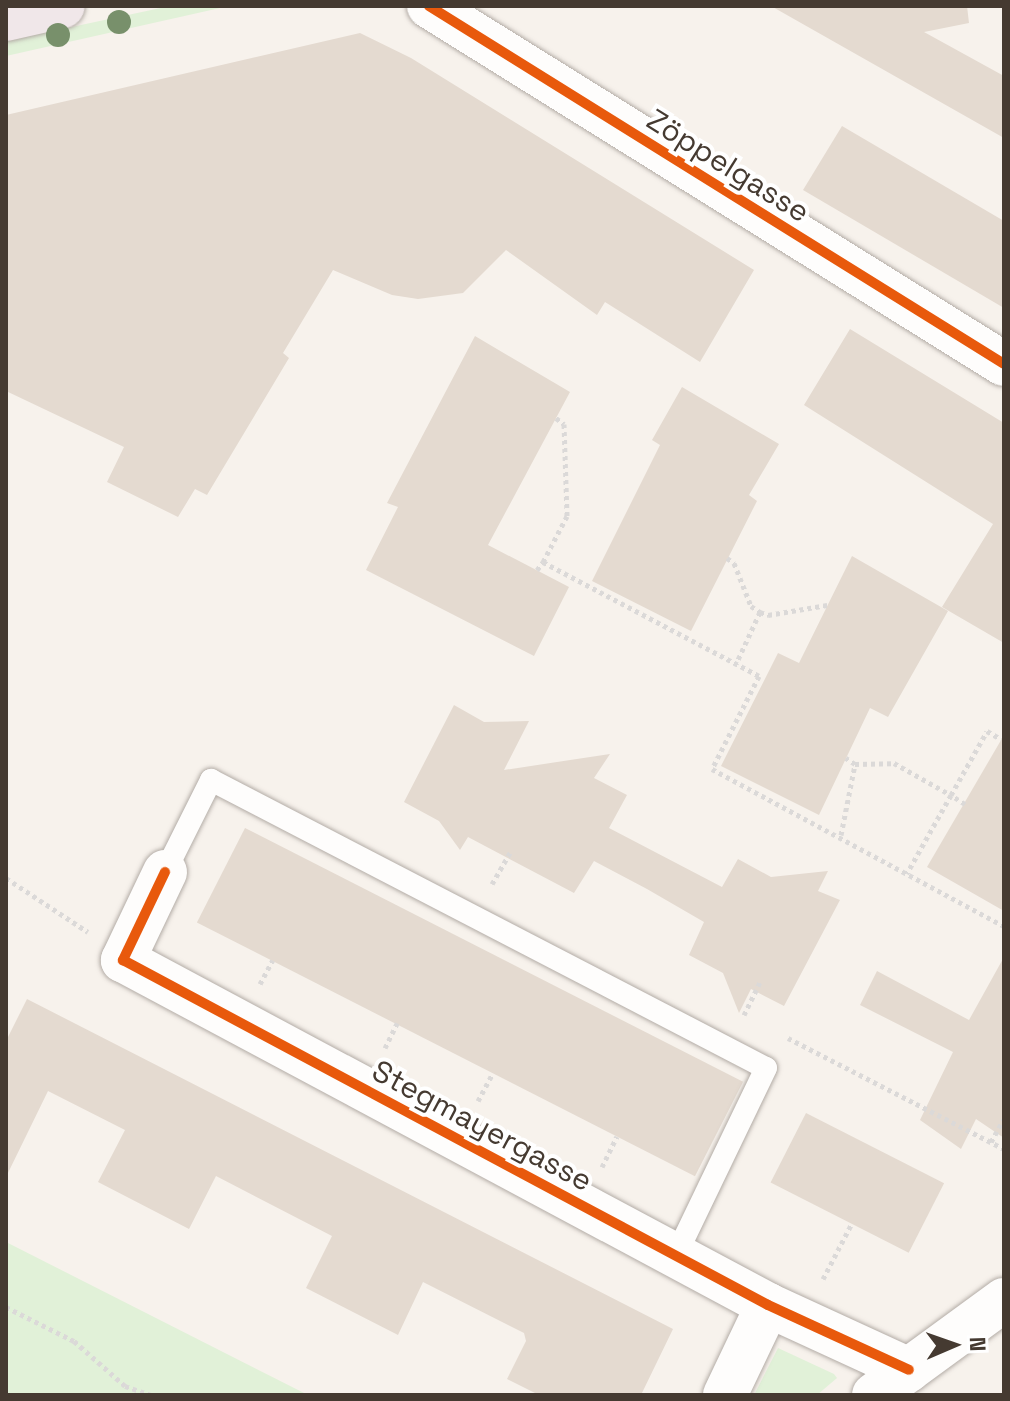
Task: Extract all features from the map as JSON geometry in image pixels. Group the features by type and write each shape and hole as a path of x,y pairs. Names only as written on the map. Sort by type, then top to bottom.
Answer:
{"main road":[{"path":"6,19 63,6"}],"street":[{"name":"Zöppelgasse","path":"429,6 1004,364"},
{"path":"123,960 165,872"},
{"name":"Stegmayergasse","path":"123,960 785,1314 909,1370"},
{"path":"874,1395 1004,1300"},
{"path":"725,1395 785,1314"}],"lane":[{"path":"165,872 211,780 766,1068 676,1255"}],"path":[{"path":"537,570 567,516 564,424 556,418"},
{"path":"727,558 734,563 751,606 760,612 768,615 827,605"},
{"path":"543,562 759,676 712,769 841,835 1004,926"},
{"path":"736,664 760,612"},
{"path":"907,873 987,731 1001,739"},
{"path":"846,758 855,764 894,763 965,804"},
{"path":"841,835 855,764"},
{"path":"6,878 53,905 123,960"},
{"path":"744,1015 761,980"},
{"path":"991,1142 1004,1119"},
{"path":"785,1314 852,1223"},
{"path":"6,1307 74,1341 125,1386 151,1395"}],"green space":[{"path":"170,6 229,6 6,56 6,41"},
{"path":"6,1242 308,1395 6,1395"},
{"path":"778,1348 837,1378 817,1395 754,1395"}],"building":[{"path":"771,6 967,6 969,23 924,32 1004,76 1004,138"},
{"path":"360,33 411,58 754,270 700,362 605,302 597,315 506,250 463,293 418,299 392,295 333,270 283,353 289,358 207,495 195,489 178,517 107,482 124,447 6,391 6,115"},
{"path":"842,126 1004,221 1004,308 803,190"},
{"path":"850,329 1004,423 1004,643 942,607 993,524 804,405"},
{"path":"475,336 570,392 488,545 569,587 534,656 366,570 398,507 387,503"},
{"path":"682,387 779,444 749,495 757,501 691,631 592,581 660,445 652,440"},
{"path":"852,556 948,611 888,717 870,708 819,815 721,766 778,653 799,663"},
{"path":"454,705 484,722 529,721 504,770 610,754 594,778 627,795 609,828 722,887 738,859 771,877 828,871 818,891 840,900 784,1006 751,989 739,1013 723,973 689,955 704,922 647,889 594,861 574,893 468,837 460,850 439,821 404,802"},
{"path":"1004,735 1004,911 927,867"},
{"path":"245,828 743,1082 695,1176 197,922"},
{"path":"1004,957 1004,1138 976,1119 961,1149 920,1120 953,1052 860,1005 877,971 969,1020"},
{"path":"27,999 673,1329 641,1395 539,1395 507,1379 526,1341 524,1333 423,1282 398,1335 306,1288 332,1236 216,1176 189,1229 98,1182 125,1130 48,1091 6,1177 6,1041"},
{"path":"806,1113 944,1183 909,1253 771,1182"}],"cycle path":[{"path":"429,6 1004,364"},
{"path":"165,872 123,960 768,1305 909,1370"}]}
